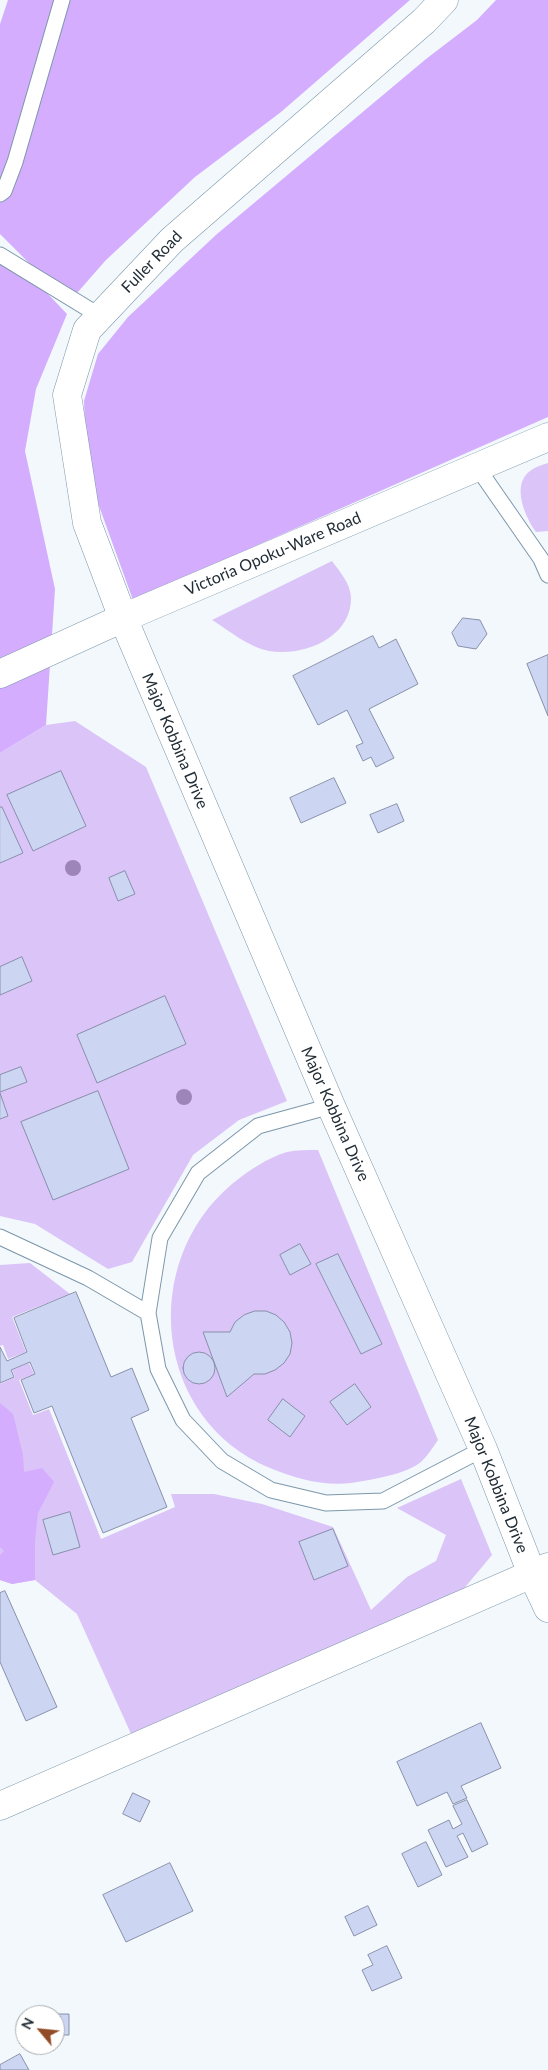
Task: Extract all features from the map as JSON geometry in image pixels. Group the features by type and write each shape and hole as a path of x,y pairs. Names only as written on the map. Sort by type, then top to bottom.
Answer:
{"street":[{"name":"Fuller Road","path":"123,618 87,523 67,395 87,330 172,240 417,27 444,0"},
{"name":"Victoria Opoku-Ware Road","path":"0,674 123,618 548,437"},
{"name":"Major Kobbina Drive","path":"123,618 330,1106 483,1450 540,1571 548,1608"},
{"path":"0,1806 540,1571"}],"lane":[{"path":"0,194 4,191 15,162 62,0"},
{"path":"0,255 100,316"},
{"path":"477,467 541,559 548,574"},
{"path":"330,1106 258,1126 198,1172 160,1238 148,1313 158,1369 183,1420 222,1461 271,1490 326,1504 383,1501 483,1450"},
{"path":"0,1237 88,1278 148,1313"}],"shaded area":[{"path":"8,0 410,0 281,112 195,177 106,260 77,293 30,264 0,234 0,24"},
{"path":"496,0 548,0 548,417 133,600 90,481 86,449 84,401 98,354 128,317 217,234 426,59 477,20"},
{"path":"0,264 45,291 67,314 36,389 25,451 55,589 46,725 0,753"},
{"path":"548,463 548,531 536,532 524,510 521,484 524,477 530,471"},
{"path":"332,561 347,582 351,597 349,611 343,624 323,642 296,651 269,651 246,642 212,620"},
{"path":"75,721 146,767 287,1101 239,1120 193,1155 132,1262 108,1269 35,1224 0,1216 0,753 46,725"},
{"path":"318,1150 438,1440 422,1461 408,1470 388,1476 341,1484 310,1481 270,1468 231,1445 202,1414 182,1378 172,1338 172,1296 182,1255 202,1217 232,1184 258,1165 287,1152"},
{"path":"30,1263 70,1294 12,1317 26,1352 8,1359 3,1345 0,1346 0,1265"},
{"path":"29,1363 34,1374 19,1380 33,1415 49,1409 101,1539 175,1507 171,1494 214,1494 262,1504 333,1527 371,1610 407,1577 436,1561 446,1535 397,1508 461,1479 492,1555 461,1592 132,1736 77,1614 35,1580 12,1584 0,1580 0,1384 15,1377 12,1370"},
{"path":"0,1403 13,1414 23,1455 24,1472 42,1468 54,1482 38,1513 35,1541 35,1580 12,1584 0,1580 0,1555 4,1551 0,1547"}],"building":[{"path":"463,618 480,620 487,634 476,649 458,646 452,633"},
{"path":"373,636 379,648 396,639 418,684 369,709 394,758 376,767 371,757 363,761 356,746 363,743 347,710 318,725 293,676"},
{"path":"548,655 548,716 527,664"},
{"path":"61,771 86,826 33,851 7,795"},
{"path":"334,778 346,803 301,823 290,798"},
{"path":"397,804 404,821 378,833 370,815"},
{"path":"0,807 2,807 23,853 0,863"},
{"path":"125,871 135,894 118,901 109,878"},
{"path":"22,957 32,981 0,995 0,967"},
{"path":"165,996 186,1044 97,1083 77,1035"},
{"path":"21,1067 27,1082 0,1092 0,1075"},
{"path":"98,1091 129,1169 53,1200 21,1122"},
{"path":"0,1093 8,1116 0,1119"},
{"path":"300,1244 311,1264 290,1275 280,1255"},
{"path":"338,1254 382,1344 361,1354 316,1264"},
{"path":"76,1292 111,1377 132,1368 149,1410 131,1418 167,1507 103,1533 52,1406 34,1413 21,1380 35,1374 30,1362 11,1370 14,1377 0,1383 0,1347 7,1361 27,1352 14,1318"},
{"path":"255,1311 266,1311 276,1315 284,1322 290,1332 292,1343 290,1354 284,1363 275,1370 265,1374 254,1374 227,1397 203,1332 230,1332 235,1322 244,1315"},
{"path":"199,1352 205,1353 210,1357 214,1362 214,1374 210,1379 205,1383 199,1384 193,1383 188,1379 184,1374 183,1368 184,1362 188,1357 193,1353"},
{"path":"355,1384 371,1407 347,1425 330,1402"},
{"path":"283,1399 305,1416 290,1437 268,1420"},
{"path":"70,1512 80,1547 53,1555 43,1520"},
{"path":"333,1529 348,1566 314,1580 299,1542"},
{"path":"5,1591 57,1707 26,1721 0,1662 0,1593"},
{"path":"481,1723 501,1768 461,1786 467,1798 453,1804 447,1792 417,1806 397,1762"},
{"path":"133,1793 150,1801 140,1822 123,1814"},
{"path":"467,1800 488,1844 472,1852 463,1833 457,1836 468,1857 446,1867 428,1830 449,1820 453,1829 462,1824 453,1806"},
{"path":"426,1842 442,1875 418,1887 402,1854"},
{"path":"170,1863 193,1911 126,1942 103,1895"},
{"path":"368,1906 377,1925 354,1936 345,1917"},
{"path":"387,1946 402,1978 372,1991 362,1970 373,1965 368,1955"},
{"path":"65,2014 69,2014 69,2035 65,2035"},
{"path":"21,2055 29,2070 0,2070 0,2065"}]}
